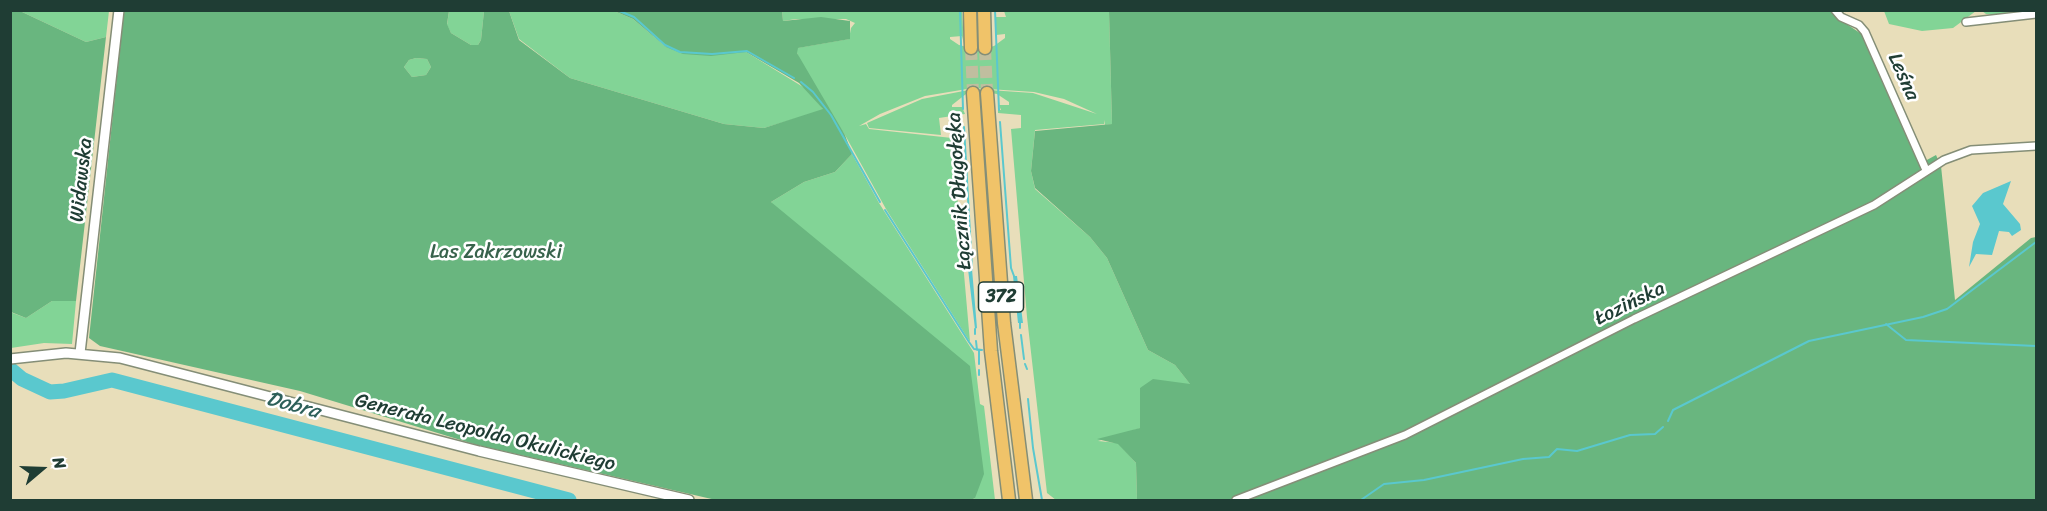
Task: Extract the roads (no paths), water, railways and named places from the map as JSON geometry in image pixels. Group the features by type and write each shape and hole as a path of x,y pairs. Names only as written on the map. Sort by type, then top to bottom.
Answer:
{"main road":[{"path":"970,10 971,48"},
{"path":"984,10 985,48"},
{"name":"Łącznik Długołęka","path":"973,93 991,351 1010,501"},
{"name":"Łącznik Długołęka","path":"987,93 1004,323 1026,501"}],"street":[{"name":"Widawska","path":"80,353 119,10"},
{"name":"Leśna","path":"1835,10 1841,17 1859,25 1864,33 1926,170"},
{"path":"1966,22 2037,14"},
{"name":"Łozińska","path":"1236,501 1404,435 1634,320 1874,205 1926,170 1971,150 2037,146"},
{"name":"Generała Leopolda Okulickiego","path":"10,359 80,353 135,362 500,457 689,501"}],"water":[{"path":"2011,181 2003,204 2020,224 2021,230 2012,236 2009,232 1999,231 1992,255 1976,254 1969,267 1973,242 1980,224 1972,206 1983,193"},
{"path":"968,269 972,269 977,328 975,329"},
{"path":"1013,276 1017,276 1023,323 1018,323"}],"waterway":[{"path":"617,10 634,17 665,45 680,52 712,54 747,51 794,78"},
{"path":"960,10 963,109"},
{"path":"995,10 999,110"},
{"path":"801,82 813,92 831,115 880,202"},
{"path":"1000,122 1011,268 1014,276"},
{"path":"964,127 972,269"},
{"path":"885,210 969,342 974,349 982,350"},
{"path":"1668,421 1673,410 1809,341 1923,317 1947,309 2036,242"},
{"path":"1020,323 1020,328"},
{"path":"1886,324 1906,340 2036,346"},
{"path":"975,329 975,334"},
{"path":"1021,335 1024,359"},
{"path":"976,341 977,350"},
{"path":"979,351 979,364"},
{"path":"1025,364 1027,369"},
{"name":"Dobra","path":"10,369 22,379 50,392 112,380 569,500"},
{"path":"979,370 979,375"},
{"path":"1028,399 1042,500"},
{"path":"1361,500 1384,484 1424,480 1523,459 1549,457 1557,449 1577,451 1630,435 1655,434 1663,427"}],"tunnel":[{"path":"971,48 973,93"},
{"path":"985,48 987,93"}],"park label":[{"name":"Las Zakrzowski","path":"496,253"}]}
